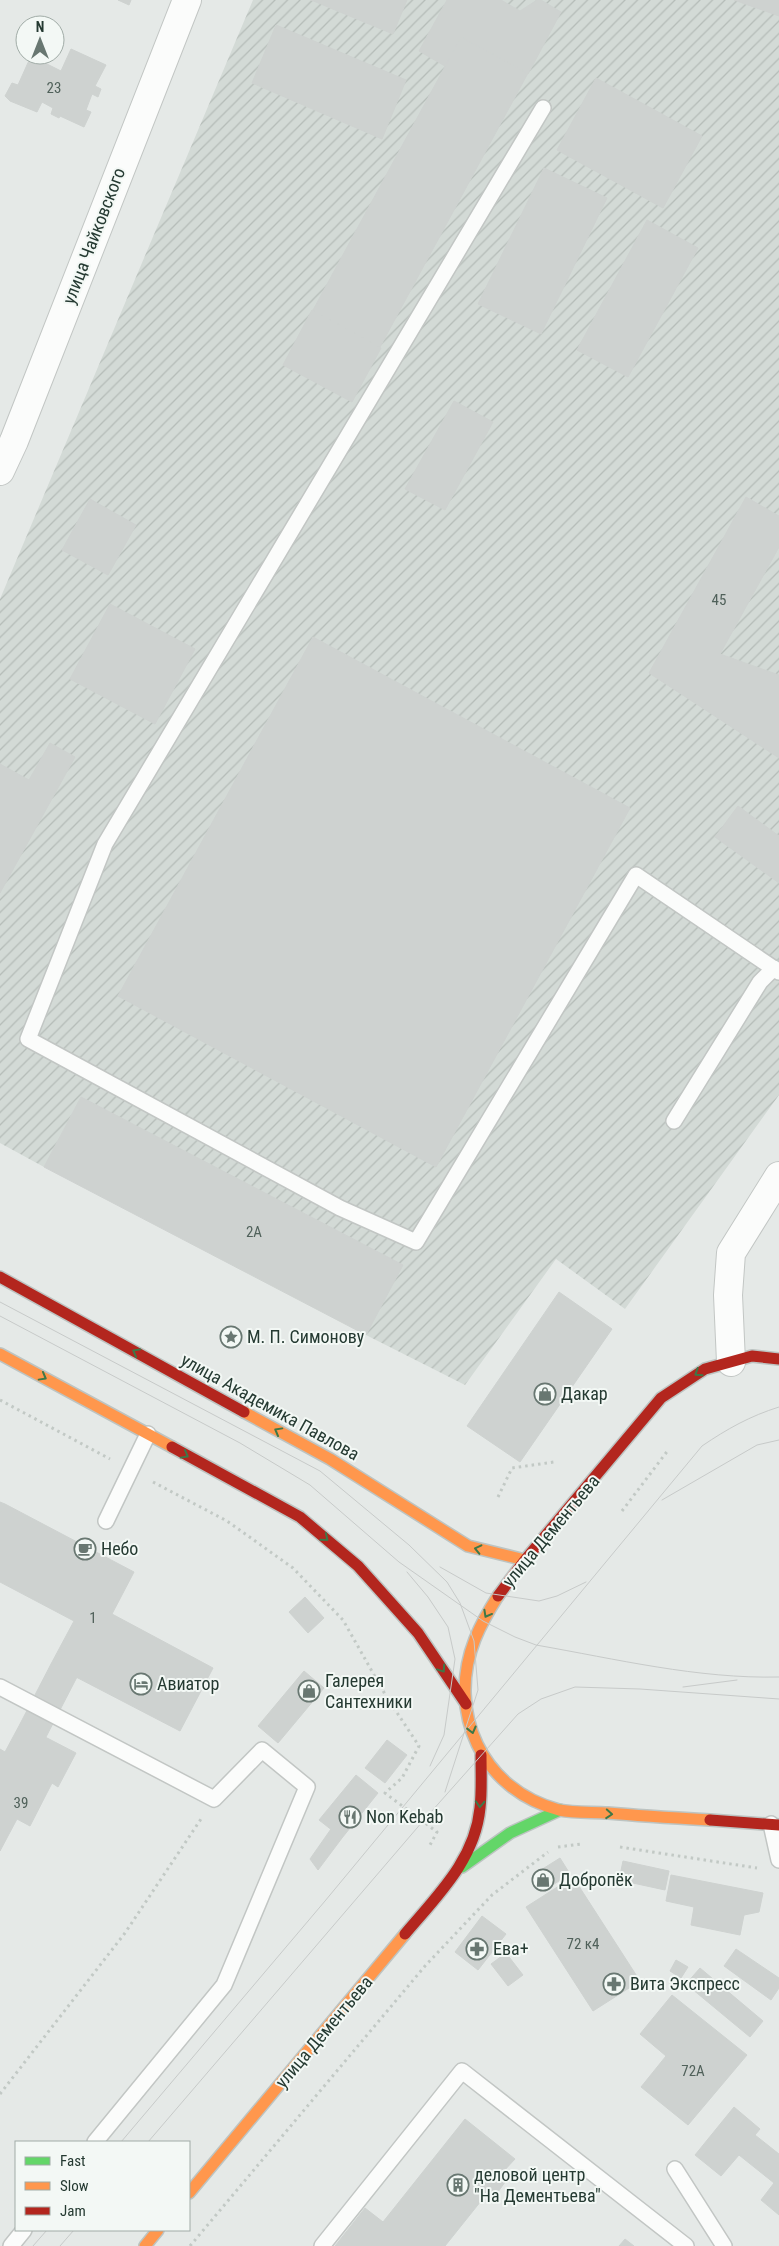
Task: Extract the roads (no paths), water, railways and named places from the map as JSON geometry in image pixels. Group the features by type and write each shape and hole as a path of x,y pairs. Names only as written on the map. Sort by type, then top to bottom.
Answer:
{"main road":[{"name":"улица Академика Павлова","path":"0,1277 330,1459 468,1546 525,1560"},
{"path":"1,1356 300,1517 358,1566 418,1632 466,1704"},
{"name":"улица Дементьева","path":"775,1824 560,1810 527,1799 500,1779 481,1755 474,1738 466,1704 466,1677 474,1641 498,1595 660,1398 705,1369 752,1356 779,1359"},
{"name":"улица Дементьева","path":"459,1870 474,1838 480,1809 481,1755"},
{"name":"улица Дементьева","path":"190,2193 459,1870 510,1833 560,1810"},
{"path":"145,2246 157,2231"}],"street":[{"name":"улица Чайковского","path":"0,471 7,438 187,0"},
{"path":"731,1362 728,1295 731,1253 778,1181"}],"lane":[{"path":"543,108 104,844 28,1040 340,1208 416,1242 636,875 776,970 760,982 674,1121"},
{"path":"106,1521 148,1434"},
{"path":"0,1687 214,1799 262,1750 307,1787 224,1985 97,2141"},
{"path":"775,1824 779,1860"},
{"path":"322,2246 462,2072 686,2246"},
{"path":"675,2168 724,2246"},
{"path":"11,2246 23,2231"}],"tram line":[{"path":"0,1302 320,1471 409,1545 447,1582 460,1603 474,1641 478,1690 445,1792"},
{"path":"0,1316 240,1443 310,1485 399,1562 483,1621 515,1637 536,1645 657,1667 718,1675 779,1677"},
{"path":"122,2141 325,1901 702,1446 758,1414 779,1407"},
{"path":"662,1500 757,1445 779,1440"},
{"path":"440,1567 486,1593 539,1601 557,1596 586,1582"},
{"path":"407,1572 428,1597 448,1627 455,1659 444,1735 430,1766"},
{"path":"683,1687 737,1680"},
{"path":"149,2141 423,1821 518,1714 541,1699 575,1687 640,1689 779,1699"},
{"path":"33,2246 46,2231"},
{"path":"60,2246 73,2231"}],"place":[{"name":"М. П. Симонову","path":"231,1337"},
{"name":"Дакар","path":"545,1394"},
{"name":"Небо","path":"85,1549"},
{"name":"Авиатор","path":"141,1684"},
{"name":"Галерея Сантехники","path":"309,1691"},
{"name":"Non Kebab","path":"350,1817"},
{"name":"Добропёк","path":"543,1880"},
{"name":"Ева+","path":"477,1949"},
{"name":"Вита Экспресс","path":"614,1984"},
{"name":"деловой центр \"На Дементьева\"","path":"458,2185"}]}
